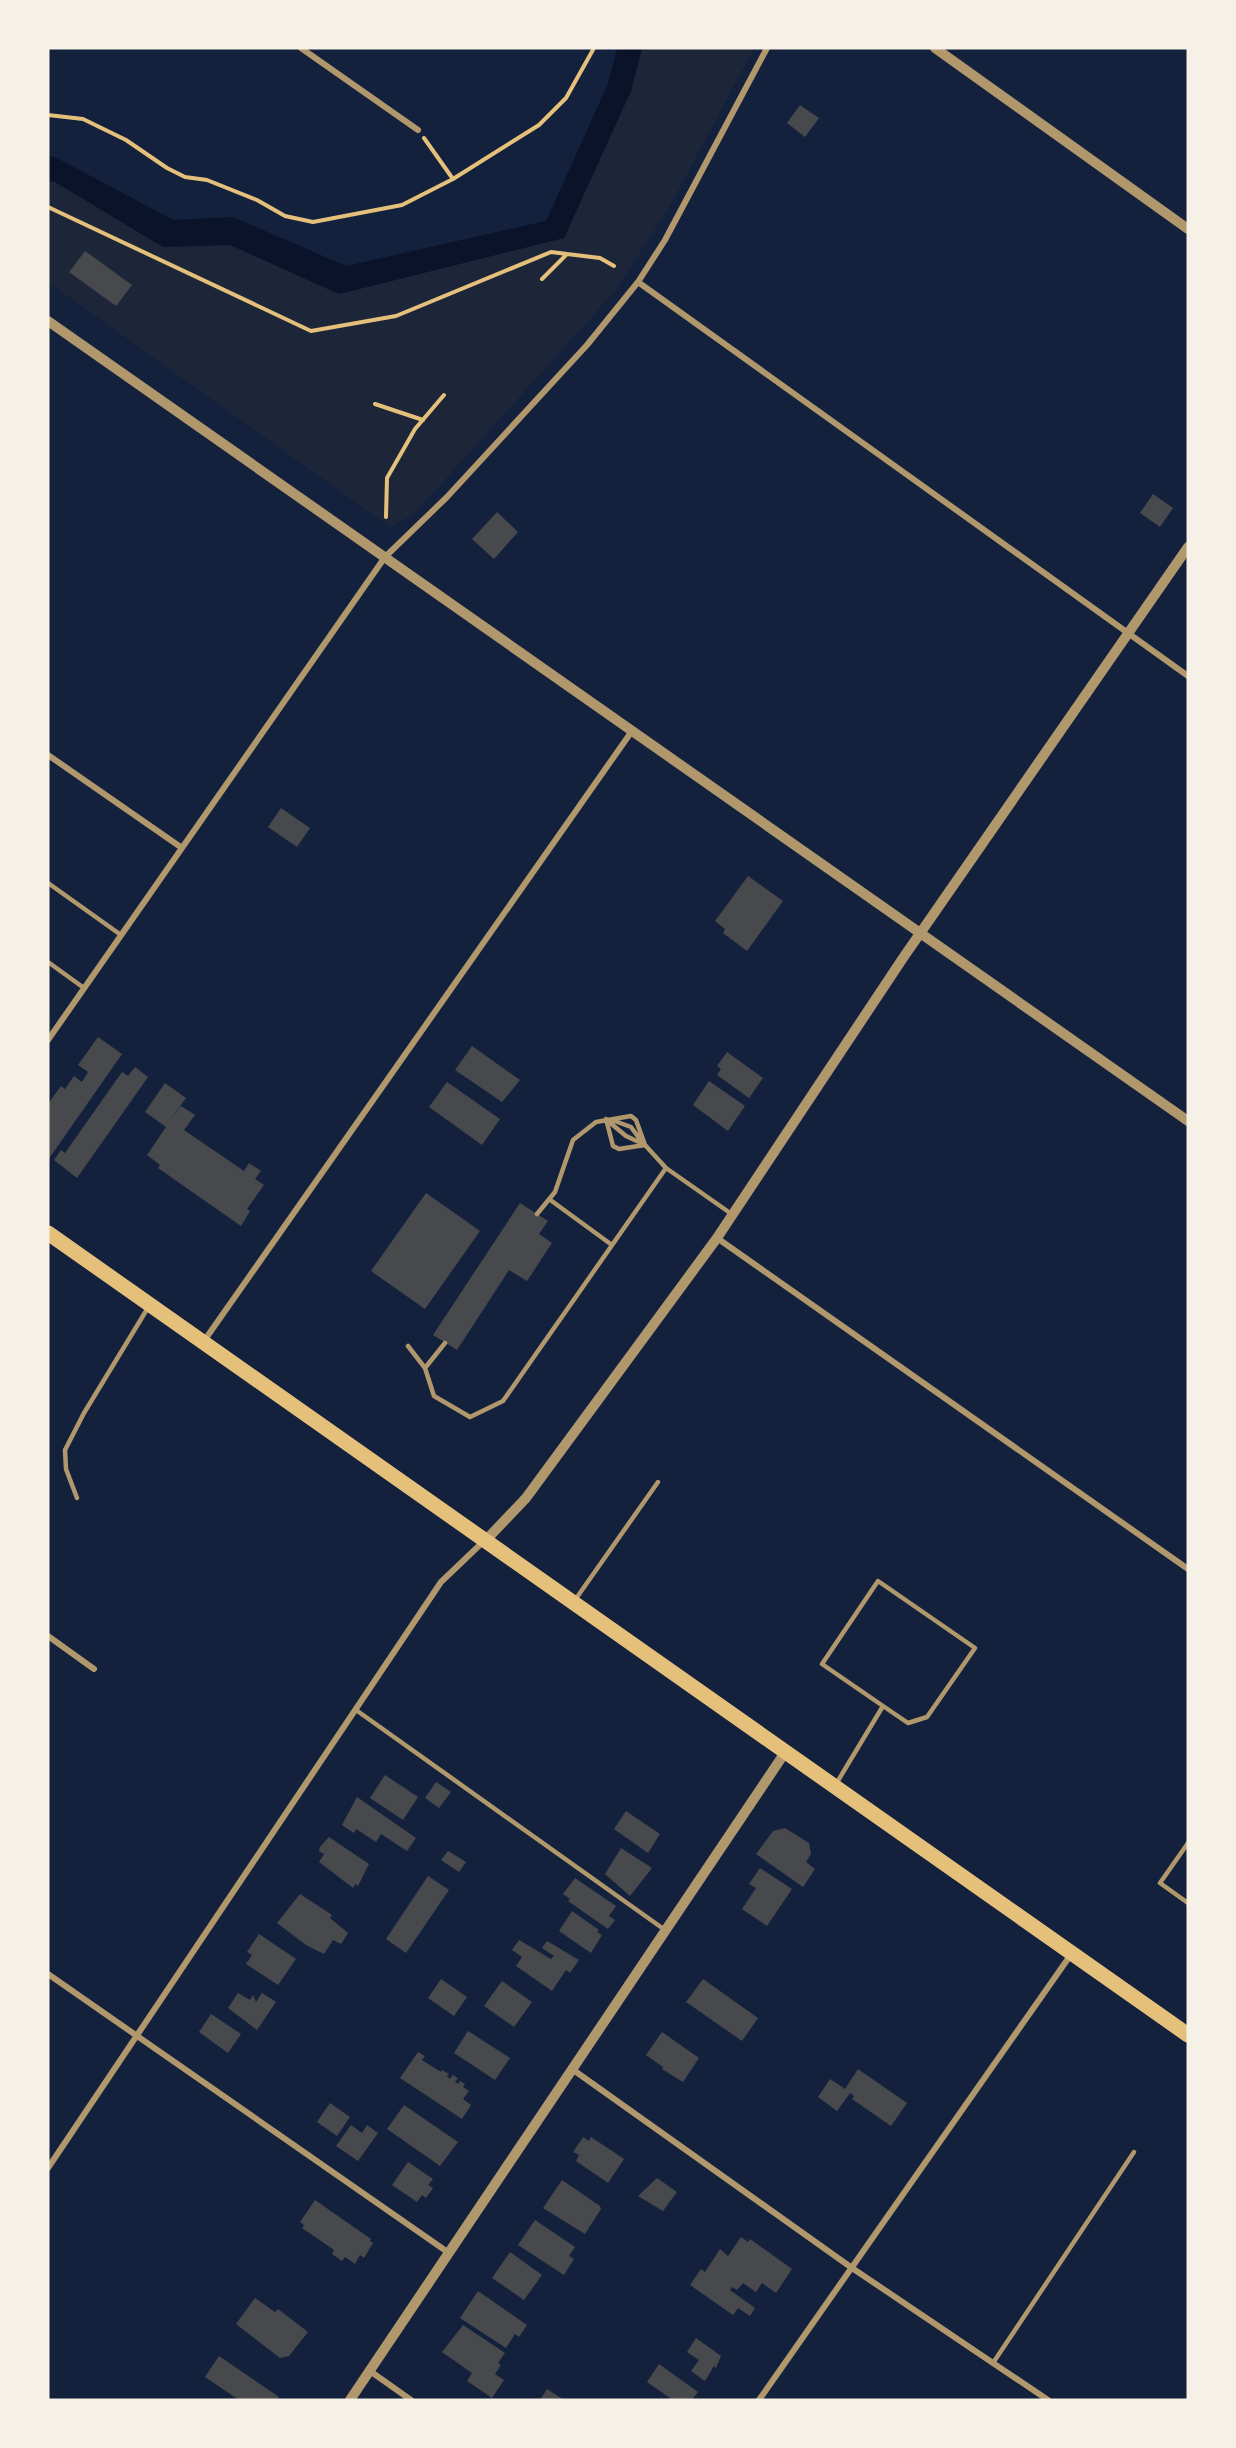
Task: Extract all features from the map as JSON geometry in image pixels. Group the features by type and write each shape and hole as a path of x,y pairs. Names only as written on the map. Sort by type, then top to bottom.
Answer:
{"main road":[{"path":"48,1233 1188,2035"}],"street":[{"path":"301,48 418,130"},
{"path":"48,1040 385,557 454,489 587,345 638,282 665,240 767,48"},
{"path":"935,48 1188,230"},
{"path":"638,282 1188,676"},
{"path":"48,321 1188,1121"},
{"path":"48,2168 441,1582 526,1498 717,1238 920,934 1188,547"},
{"path":"204,1341 632,731"},
{"path":"48,756 182,848"},
{"path":"717,1238 1188,1569"},
{"path":"48,1636 94,1669"},
{"path":"350,2400 786,1751"},
{"path":"759,2400 1072,1953"},
{"path":"48,1974 449,2253"},
{"path":"572,2069 852,2268 1048,2400"},
{"path":"370,2371 411,2400"}],"lane":[{"path":"48,883 121,936"},
{"path":"48,962 84,988"},
{"path":"537,1214 561,1178 573,1140 596,1122 631,1116 636,1120 645,1145"},
{"path":"606,1119 625,1123 666,1168 733,1215"},
{"path":"606,1119 613,1146 619,1149 645,1145"},
{"path":"606,1119 626,1136 645,1145"},
{"path":"408,1346 425,1368 434,1396 470,1417 504,1401 666,1168"},
{"path":"549,1199 612,1245"},
{"path":"77,1498 66,1469 65,1450 84,1413 150,1304"},
{"path":"425,1368 445,1343"},
{"path":"573,1602 658,1482"},
{"path":"878,1581 975,1648 927,1717 908,1723 884,1706 822,1664 878,1581"},
{"path":"835,1786 884,1706"},
{"path":"356,1710 665,1930"},
{"path":"1188,1843 1160,1883 1188,1903"},
{"path":"993,2363 1134,2152"}],"path":[{"path":"48,115 83,119 126,140 167,168 185,177 207,180 257,200 285,216 313,222 402,205 453,179 539,125 566,98 594,48"},
{"path":"418,130 453,179"},
{"path":"48,207 311,331 396,316 552,252 600,258 614,266"},
{"path":"542,279 567,254"},
{"path":"386,517 387,478 423,420 444,395"},
{"path":"375,404 423,420"}],"shaded area":[{"path":"617,48 642,48 631,91 564,238 339,294 230,245 163,247 55,182 48,181 48,156 55,157 173,220 233,217 346,266 546,221 608,84"},
{"path":"642,48 754,48 670,206 616,290 414,514 390,527 48,282 48,181 55,182 163,247 230,245 339,294 564,238 631,91"}],"building":[{"path":"800,105 819,118 805,137 787,123"},
{"path":"85,251 132,285 116,306 69,272"},
{"path":"1153,494 1173,508 1160,527 1140,513"},
{"path":"497,512 518,532 494,559 472,539"},
{"path":"281,808 310,828 297,847 268,827"},
{"path":"748,876 783,901 747,951 723,933 725,929 715,921"},
{"path":"98,1037 122,1054 48,1160 48,1104 61,1086 65,1089 74,1076 82,1082 88,1072 78,1065"},
{"path":"472,1046 520,1080 502,1102 455,1070"},
{"path":"727,1052 763,1078 749,1098 717,1075 721,1069 717,1066"},
{"path":"135,1067 148,1077 77,1178 54,1160 61,1150 65,1153 122,1072 128,1076"},
{"path":"709,1081 745,1106 728,1131 693,1105"},
{"path":"447,1082 500,1119 482,1145 429,1107"},
{"path":"165,1083 186,1098 170,1120 181,1106 195,1115 184,1130 244,1171 249,1163 261,1171 255,1179 264,1185 247,1209 250,1211 241,1226 158,1168 160,1165 147,1155 166,1127 145,1112"},
{"path":"426,1193 480,1231 425,1309 371,1271"},
{"path":"520,1203 548,1221 539,1234 552,1243 527,1281 509,1270 457,1350 433,1335"},
{"path":"385,1775 418,1797 403,1820 370,1798"},
{"path":"436,1782 451,1792 439,1808 425,1798"},
{"path":"357,1797 416,1838 407,1851 381,1834 376,1842 356,1829 354,1833 342,1825"},
{"path":"626,1811 660,1834 648,1853 614,1829"},
{"path":"785,1828 809,1843 811,1854 806,1862 815,1869 803,1887 756,1854 773,1831"},
{"path":"329,1837 369,1864 358,1886 355,1884 353,1888 319,1862 324,1854 319,1851 320,1847"},
{"path":"621,1848 652,1868 630,1896 605,1874"},
{"path":"448,1851 466,1862 459,1872 441,1860"},
{"path":"760,1868 792,1889 767,1926 742,1909 756,1888 749,1884"},
{"path":"428,1876 449,1890 406,1953 386,1939"},
{"path":"575,1878 616,1906 609,1916 615,1920 608,1929 568,1901 570,1899 563,1894"},
{"path":"300,1894 332,1915 330,1918 348,1933 341,1944 333,1940 324,1954 306,1945 277,1923"},
{"path":"572,1911 599,1930 597,1932 602,1935 591,1953 559,1931"},
{"path":"259,1934 296,1959 278,1985 246,1964 252,1955 247,1952"},
{"path":"519,1940 551,1959 554,1956 542,1948 547,1941 579,1960 570,1973 566,1970 552,1991 516,1966 522,1957 512,1950"},
{"path":"441,1979 467,1997 454,2016 428,1998"},
{"path":"703,1979 758,2018 742,2041 686,2002"},
{"path":"502,1981 532,2002 514,2027 484,2006"},
{"path":"238,1993 250,2000 253,1995 256,2002 262,1993 276,2002 257,2030 228,2008"},
{"path":"211,2014 241,2034 228,2053 199,2032"},
{"path":"468,2031 510,2058 495,2080 454,2053"},
{"path":"662,2032 699,2058 683,2082 662,2069 663,2067 646,2055"},
{"path":"418,2052 425,2056 422,2060 441,2072 442,2070 449,2074 447,2076 450,2079 453,2075 458,2078 455,2082 458,2084 460,2081 465,2084 463,2087 469,2091 463,2099 471,2105 462,2119 400,2078"},
{"path":"858,2069 907,2103 891,2126 852,2099 854,2096 850,2093 837,2111 818,2097 830,2079 845,2089"},
{"path":"330,2103 350,2117 337,2136 317,2122"},
{"path":"404,2105 458,2142 440,2166 387,2129"},
{"path":"351,2125 362,2133 367,2125 378,2133 358,2161 336,2146"},
{"path":"583,2137 589,2141 591,2137 624,2159 608,2183 576,2161 579,2155 573,2152"},
{"path":"408,2162 433,2179 428,2185 433,2188 426,2198 422,2195 417,2202 392,2185"},
{"path":"657,2178 677,2192 663,2211 638,2196"},
{"path":"562,2180 600,2206 601,2209 585,2234 543,2208"},
{"path":"315,2200 371,2239 373,2243 364,2258 360,2255 355,2264 345,2257 342,2261 332,2254 334,2250 302,2228 304,2225 300,2222"},
{"path":"535,2220 575,2247 569,2256 574,2259 564,2275 518,2245"},
{"path":"741,2237 748,2242 750,2239 792,2269 776,2293 762,2283 756,2292 743,2283 737,2290 732,2287 730,2290 755,2308 750,2316 738,2308 733,2315 690,2285 701,2269 705,2272 720,2249 728,2256"},
{"path":"510,2252 542,2275 524,2300 492,2278"},
{"path":"478,2291 527,2325 519,2337 515,2334 506,2348 460,2318"},
{"path":"255,2298 275,2312 278,2309 308,2332 289,2356 280,2358 236,2324"},
{"path":"463,2325 505,2353 498,2363 501,2365 495,2374 504,2380 492,2398 467,2381 472,2373 442,2352"},
{"path":"696,2338 721,2356 716,2368 714,2366 705,2381 691,2371 699,2360 687,2352"},
{"path":"219,2356 279,2397 277,2400 239,2400 205,2377"},
{"path":"659,2364 698,2392 692,2400 668,2400 670,2398 647,2382"},
{"path":"547,2389 564,2400 540,2400"}]}
